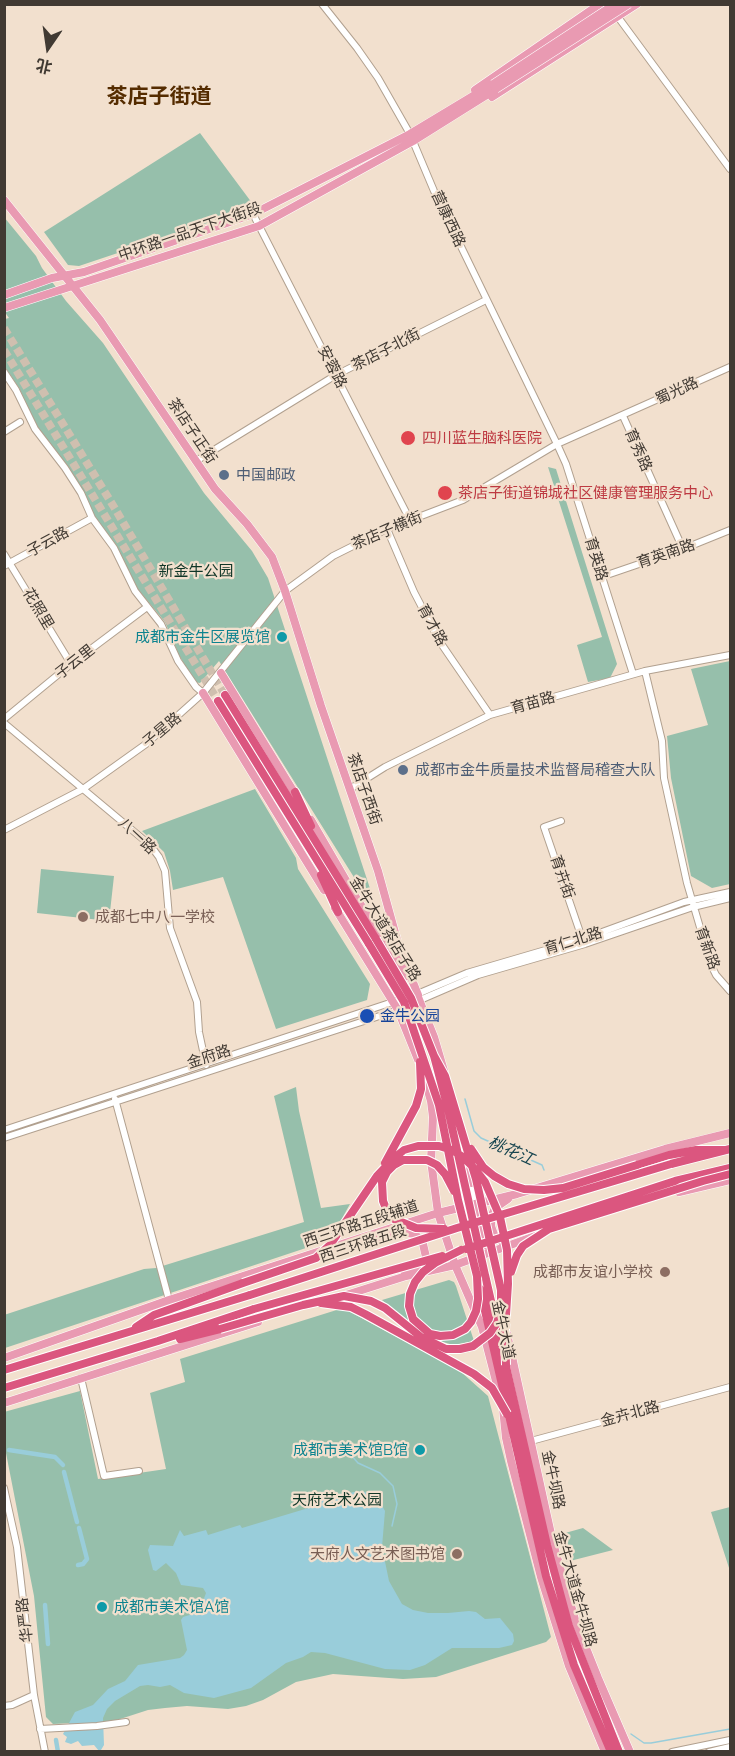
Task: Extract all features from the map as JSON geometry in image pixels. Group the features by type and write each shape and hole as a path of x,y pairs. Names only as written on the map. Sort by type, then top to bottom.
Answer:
{"highway":[{"name":"金牛大道茶店子路","path":"458,1200 439,1106 404,1002 373,941 335,874 221,698 310,850 373,941 411,998 434,1056 472,1203"},
{"path":"295,792 335,874"},
{"path":"310,850 338,912"},
{"path":"124,1334 154,1315 316,1258 330,1245 377,1176 416,1106 421,1089 418,1043"},
{"path":"158,1341 177,1340 344,1296 371,1301 385,1308 421,1337 446,1348 460,1349 473,1346 490,1333 497,1323 501,1310 501,1290 476,1179 445,1076 434,1056"},
{"path":"458,1122 475,1157 483,1167 508,1184 524,1189 562,1188 669,1155 696,1150 728,1150"},
{"path":"377,1176 404,1150 418,1146 440,1146 463,1157 485,1182 495,1202 504,1235 508,1284"},
{"name":"西三环路五段","path":"4,1370 250,1295 457,1228 671,1164 728,1150"},
{"path":"457,1228 416,1228 394,1219 387,1211 383,1201 382,1182 387,1172 403,1160 427,1160 437,1165 445,1174 458,1200"},
{"name":"西三环路五段","path":"4,1388 254,1309 461,1250 675,1181 730,1168"},
{"path":"506,1365 505,1330 508,1284 512,1265 523,1246 549,1229 730,1174"},
{"name":"金牛大道","path":"458,1200 520,1467"},
{"name":"金牛大道","path":"472,1203 506,1365 530,1464"},
{"path":"461,1250 435,1263 415,1282 410,1294 409,1306 413,1319 430,1334 440,1336 453,1335 465,1329 476,1311 477,1276"},
{"path":"303,1305 336,1304 365,1314 484,1381 492,1388 507,1414"},
{"name":"金牛大道金牛坝路","path":"530,1464 569,1626 619,1752"},
{"name":"金牛大道金牛坝路","path":"520,1467 543,1566 574,1665 611,1752"}],"main road":[{"name":"中环路一品天下大街段","path":"465,106 475,90 600,4"},
{"path":"495,86 615,4"},
{"path":"495,86 629,4"},
{"name":"中环路一品天下大街段","path":"465,106 485,101 502,91 637,4"},
{"name":"中环路一品天下大街段","path":"4,308 259,226 465,106 495,86"},
{"name":"中环路一品天下大街段","path":"4,295 52,278 84,272 253,214 411,137"},
{"path":"4,200 65,275"},
{"name":"茶店子正街","path":"65,275 116,343 215,489 248,524 272,556 285,591"},
{"name":"茶店子西街","path":"285,591 321,706 378,871 399,947 419,998"},
{"path":"221,672 419,998 448,1083 471,1183"},
{"path":"203,693 398,1010 421,1067 431,1101 434,1128 431,1161 438,1213 455,1265 482,1327 503,1408 511,1461 541,1577 569,1666 606,1752"},
{"name":"金府路","path":"398,1010 419,998"},
{"name":"西三环路五段辅道","path":"4,1358 169,1300 438,1213 517,1194 665,1149 730,1133"},
{"path":"4,1403 396,1279 455,1265 514,1242 662,1197 730,1180"},
{"path":"514,1242 501,1241 495,1237 491,1217 495,1208 517,1194"},
{"name":"金牛坝路","path":"472,1203 489,1251 557,1558 576,1623 597,1678 630,1752"},
{"path":"351,1242 376,1241 407,1233 415,1234 423,1244 426,1257 423,1263 396,1279"},
{"path":"555,1575 557,1558"},
{"path":"541,1577 543,1566"},
{"path":"561,1641 563,1629"}],"street":[{"name":"营康西路","path":"322,4 378,78 411,137 486,300 557,444"},
{"path":"610,4 730,169"},
{"name":"安蓉路","path":"253,214 410,520"},
{"name":"茶店子北街","path":"196,461 336,375 486,300"},
{"name":"蜀光路","path":"623,416 730,367"},
{"path":"4,372 16,390 35,429 65,468 81,493 92,518 114,548 129,581 161,624 178,661 188,677 203,693"},
{"name":"茶店子横街","path":"285,591 333,556 387,529 464,500 557,444 623,416"},
{"name":"育秀路","path":"623,416 683,549"},
{"path":"4,432 20,422"},
{"name":"育英路","path":"557,444 566,464 633,674"},
{"name":"子云路","path":"7,565 92,518"},
{"name":"育才路","path":"387,529 414,592 440,642 490,715"},
{"name":"育英南路","path":"601,577 730,530"},
{"name":"花照里","path":"4,554 7,565 71,664"},
{"name":"子星路","path":"4,830 83,789 128,759 203,693 285,591"},
{"name":"子云里","path":"4,721 71,664 147,607"},
{"name":"育苗路","path":"350,789 385,767 490,715 645,670 730,655"},
{"path":"645,670 662,741 664,778 692,904 730,898"},
{"name":"八一路","path":"4,721 150,845 159,857 165,871 170,928 197,1002 206,1065"},
{"name":"育卉街","path":"561,821 544,827 584,941"},
{"name":"育仁北路","path":"419,998 478,975 584,941 684,902 692,904 730,892"},
{"name":"育新路","path":"692,904 711,965 716,975 730,991"},
{"name":"金府路","path":"4,1138 392,1001 419,998"},
{"name":"金府路","path":"4,1131 398,1010"},
{"path":"114,1098 169,1300"},
{"path":"471,1183 472,1203"},
{"path":"81,1378 104,1476 139,1471"},
{"name":"金卉北路","path":"531,1441 730,1387"},
{"name":"华严路","path":"4,1488 17,1548 34,1695 45,1752"},
{"path":"4,1706 12,1705 34,1695"},
{"path":"40,1729 126,1722"},
{"path":"672,1752 730,1740"},
{"path":"709,1752 730,1747"}],"green space":[{"path":"200,133 255,207 79,266 68,265 44,232"},
{"name":"新金牛公园","path":"4,217 36,256 66,301 103,343 204,493 252,551 268,578 380,919 219,661 200,683 194,682 165,622 136,587 114,542 94,516 75,477 38,429 19,388 5,367 5,319 9,318 4,311"},
{"path":"548,467 556,469 617,664 610,678 588,682 577,645 602,637"},
{"path":"730,661 730,884 712,888 691,876 671,778 667,736 708,725 691,669"},
{"name":"金牛公园","path":"255,789 296,858 298,869 370,984 367,1000 276,1029 223,877 173,890 164,852 142,831"},
{"path":"41,869 114,876 109,921 37,913"},
{"path":"296,1087 299,1111 321,1208 350,1204 330,1240 5,1348 4,1315 144,1269 156,1268 304,1222 274,1096"},
{"path":"449,1280 456,1286 474,1341 453,1345 430,1338 382,1300"},
{"name":"天府艺术公园","path":"343,1308 460,1371 488,1396 551,1637 546,1642 436,1677 403,1679 333,1674 296,1682 263,1700 246,1706 228,1709 187,1706 165,1708 148,1710 114,1721 53,1724 46,1717 34,1596 5,1448 4,1412 80,1391 98,1479 166,1469 150,1393 185,1382 180,1359"},
{"path":"730,1507 730,1571 711,1512"},
{"path":"583,1528 613,1550 566,1562 558,1535"}],"water":[{"path":"354,1492 365,1492 380,1502 385,1511 382,1547 389,1581 402,1604 413,1610 428,1613 469,1611 476,1612 485,1619 500,1618 513,1634 512,1645 499,1648 452,1648 425,1665 410,1670 385,1669 325,1653 311,1652 286,1663 251,1688 214,1698 184,1693 170,1685 140,1686 115,1701 107,1709 103,1718 104,1745 101,1750 99,1751 94,1745 82,1746 78,1741 71,1744 65,1742 67,1737 63,1734 75,1712 93,1705 108,1689 125,1681 138,1665 180,1658 187,1650 181,1620 183,1617 199,1612 206,1593 203,1588 181,1585 176,1573 166,1563 156,1571 153,1570 148,1550 150,1545 173,1546 180,1530 184,1536 206,1530 208,1535 240,1525 242,1528 315,1506 315,1502"}],"waterway":[{"name":"桃花江","path":"465,1099 474,1131 481,1138 542,1165 544,1170"},
{"path":"9,1450 55,1457 63,1465"},
{"path":"351,1455 358,1463 380,1473 393,1486 397,1504 392,1526"},
{"path":"64,1472 77,1522"},
{"path":"78,1565 83,1564 87,1559 79,1528"},
{"path":"45,1605 48,1644"},
{"name":"桃花江","path":"631,1734 644,1743 651,1743 730,1729"},
{"path":"56,1740 58,1752"}],"tunnel":[{"path":"4,328 114,507 225,695"},
{"path":"4,350 218,701"}],"place":[{"name":"四川蓝生脑科医院","path":"408,438"},
{"name":"中国邮政","path":"224,475"},
{"name":"茶店子街道锦城社区健康管理服务中心","path":"445,493"},
{"name":"成都市金牛区展览馆","path":"282,637"},
{"name":"成都市金牛质量技术监督局稽查大队","path":"403,770"},
{"name":"成都七中八一学校","path":"83,917"},
{"name":"金牛公园","path":"367,1016"},
{"name":"成都市友谊小学校","path":"665,1272"},
{"name":"成都市美术馆B馆","path":"420,1450"},
{"name":"天府人文艺术图书馆","path":"457,1554"},
{"name":"成都市美术馆A馆","path":"102,1607"}],"district":[{"name":"茶店子街道","path":"159,97"}]}
